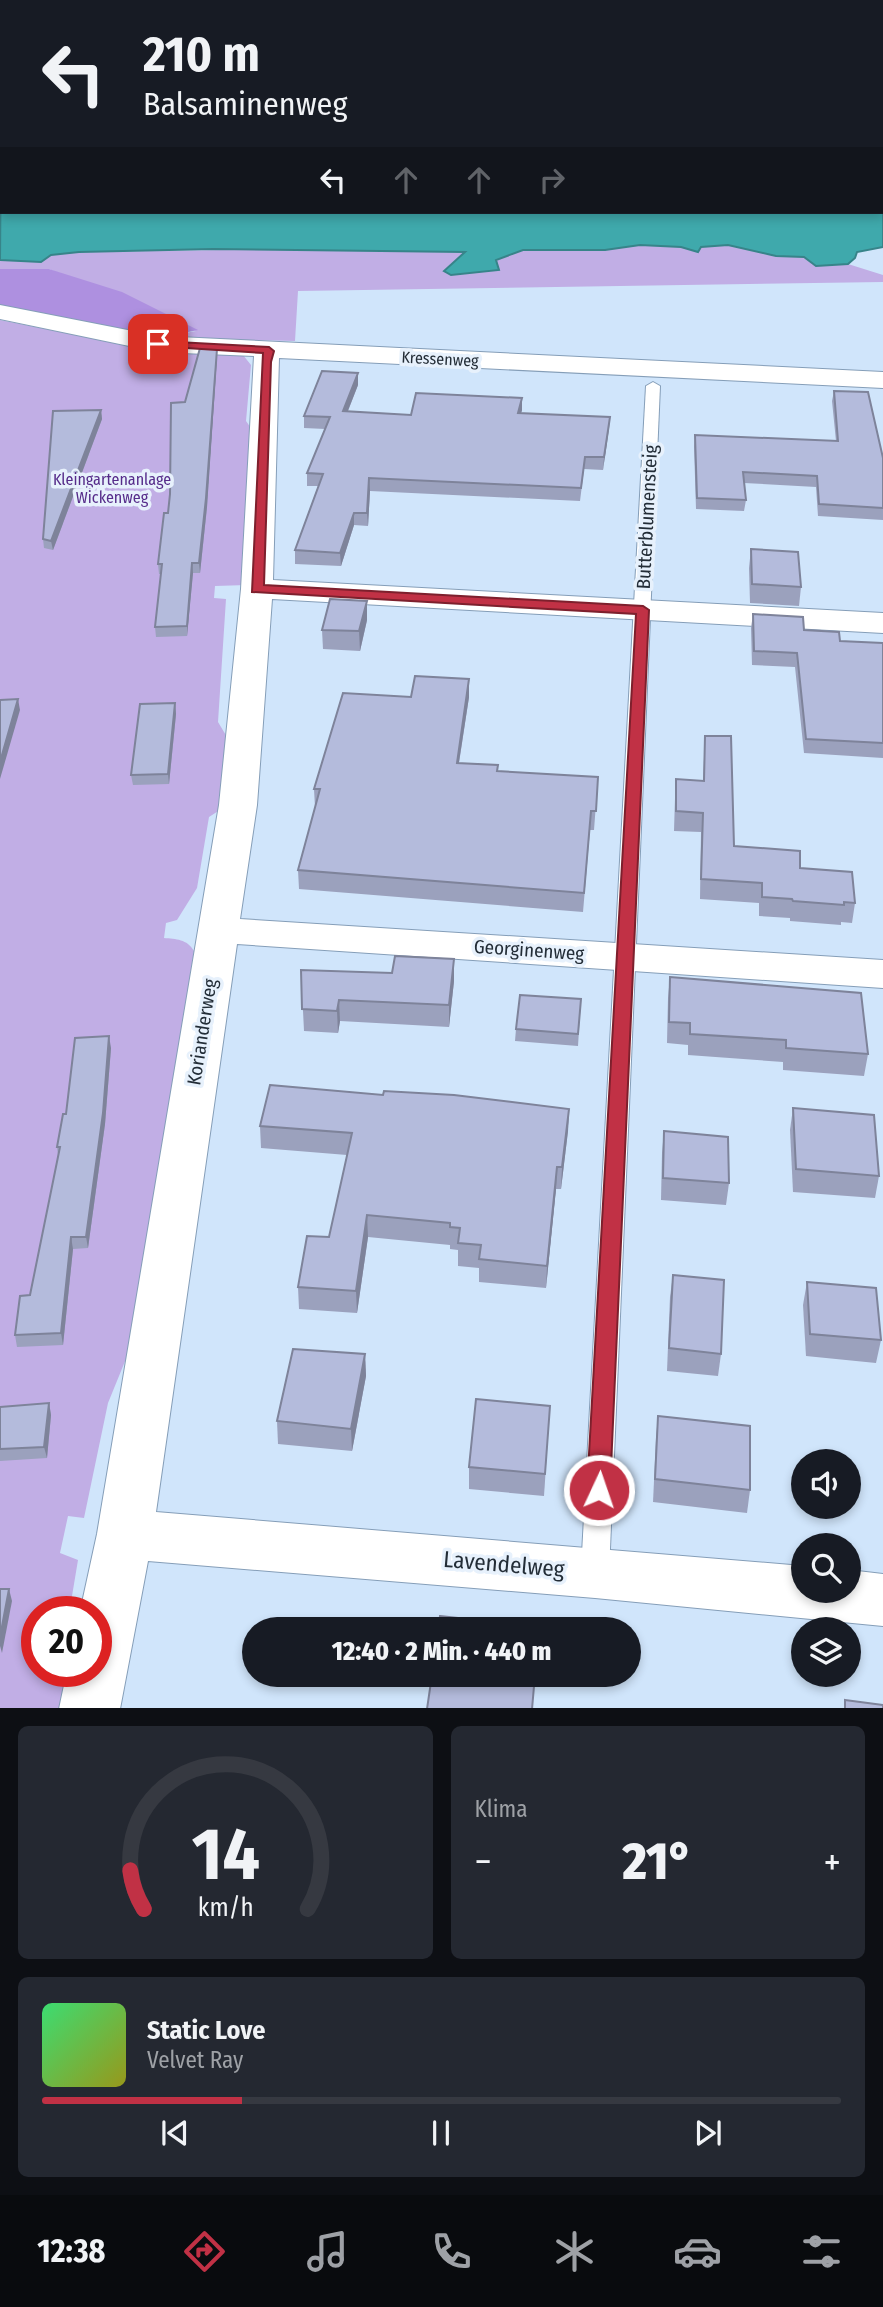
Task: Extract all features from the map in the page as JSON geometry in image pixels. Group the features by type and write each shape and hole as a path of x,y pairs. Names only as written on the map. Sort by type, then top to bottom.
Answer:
{"street":[{"name":"Kressenweg","path":"0,312 158,344 883,380"},
{"name":"Korianderweg","path":"89,1708 125,1534 238,806 257,589 265,362 269,351"},
{"path":"257,589 883,623"},
{"name":"Georginenweg","path":"218,930 883,974"},
{"name":"Lavendelweg","path":"125,1534 595,1572 883,1600"}],"lane":[{"name":"Butterblumensteig","path":"595,1572 653,386"}],"green space":[{"path":"640,245 681,247 698,252 701,247 728,245 776,256 804,257 816,266 848,264 883,275 883,282 298,291 295,341 159,338 196,331 49,269 0,269 0,260 41,262 51,255 79,252 301,249 466,252 450,265 499,270 495,260 523,250 605,250"},
{"name":"Kleingartenanlage Wickenweg","path":"0,320 141,348 243,355 251,365 246,421 253,431 247,585 215,586 214,598 226,599 218,722 233,747 226,806 209,817 197,888 177,920 166,923 164,938 185,942 194,951 130,1349 108,1403 84,1518 68,1516 60,1553 78,1560 72,1596 21,1596 21,1687 71,1687 67,1708 0,1708"}],"shaded area":[{"path":"0,214 883,214 883,247 857,252 848,264 816,266 804,257 776,256 728,245 701,247 698,252 681,247 640,245 605,250 523,250 496,260 499,270 451,275 444,271 465,252 213,249 79,252 51,255 41,262 0,260"},
{"path":"0,269 49,269 122,292 198,330 159,338 0,307"}],"building":[{"path":"200,348 217,349 199,563 192,563 187,626 155,627 162,564 158,564 164,513 168,513 170,494 171,403 185,402"},
{"path":"322,371 358,373 343,411 411,415 416,393 522,398 518,413 610,417 604,457 585,457 581,488 369,478 367,513 354,513 340,553 295,550 323,474 307,473 330,417 304,416"},
{"path":"834,391 868,392 883,458 883,508 819,504 817,476 743,472 746,500 697,498 695,435 838,441"},
{"path":"101,410 51,541 43,539 53,411"},
{"path":"751,549 798,552 801,587 752,584"},
{"path":"330,599 367,601 359,631 322,630"},
{"path":"753,614 803,617 804,630 839,632 840,641 883,643 883,743 806,739 797,653 754,651"},
{"path":"415,676 469,679 457,763 498,765 497,771 598,777 596,811 591,811 584,893 298,870 320,789 314,789 343,693 411,697"},
{"path":"18,699 0,762 0,700"},
{"path":"175,703 168,774 131,775 140,704"},
{"path":"705,736 731,736 734,846 800,851 800,868 852,872 855,903 844,902 844,905 762,897 762,883 701,879 703,813 676,811 676,779 704,781"},
{"path":"395,956 454,959 449,1005 339,1000 337,1011 302,1009 301,970 392,973"},
{"path":"670,977 861,993 868,1054 786,1048 786,1040 690,1034 690,1023 669,1022"},
{"path":"520,995 581,999 578,1034 516,1029"},
{"path":"109,1036 103,1113 86,1237 71,1237 61,1333 15,1335 20,1296 30,1295 60,1147 57,1147 63,1114 66,1114 75,1038"},
{"path":"270,1085 383,1095 384,1091 454,1095 569,1109 562,1167 557,1167 547,1266 479,1259 481,1245 458,1243 460,1228 450,1227 450,1223 367,1215 356,1291 298,1287 307,1236 329,1237 352,1133 260,1126"},
{"path":"793,1108 874,1115 879,1176 796,1169"},
{"path":"664,1131 728,1137 729,1183 663,1178"},
{"path":"673,1275 724,1280 721,1354 669,1348"},
{"path":"807,1282 876,1288 881,1340 810,1334"},
{"path":"293,1349 365,1354 351,1429 277,1421"},
{"path":"476,1399 550,1406 545,1474 469,1467"},
{"path":"49,1403 44,1447 0,1449 0,1407"},
{"path":"658,1416 750,1426 750,1490 655,1479"},
{"path":"0,1589 9,1589 0,1637"},
{"path":"430,1687 534,1687 532,1708 427,1708"},
{"path":"845,1700 883,1705 883,1708 845,1708"}],"route":[{"path":"158,344 269,351 265,362 257,589 643,610 623,957 599,1490"}]}
